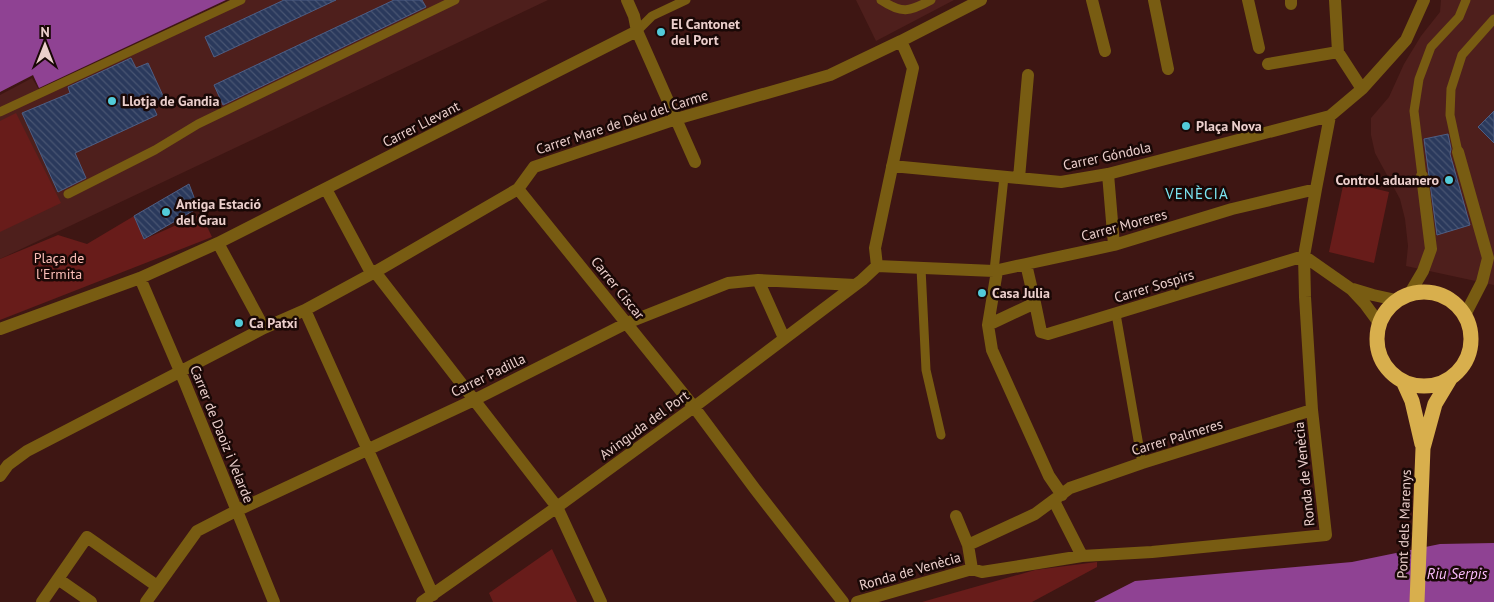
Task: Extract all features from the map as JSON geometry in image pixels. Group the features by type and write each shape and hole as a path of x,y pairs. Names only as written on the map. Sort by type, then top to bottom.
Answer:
{"highway":[{"path":"1426,291 1442,294 1455,303 1465,315 1471,332 1470,352 1459,372 1450,379 1435,385 1418,386 1403,381 1388,369 1378,352 1376,333 1386,310 1396,300 1410,293 1426,291"},
{"path":"1423,448 1435,404 1450,379"},
{"path":"1403,381 1412,401 1423,448"},
{"name":"Pont dels Marenys","path":"1417,602 1423,448"}],"street":[{"path":"627,0 634,16 637,31 695,162"},
{"path":"877,266 875,248 913,68 901,41 981,0"},
{"path":"1092,0 1105,51"},
{"path":"1154,0 1168,69"},
{"path":"1248,0 1259,48"},
{"path":"1335,0 1338,52 1362,89"},
{"path":"1330,116 1362,89 1406,40 1424,0"},
{"name":"Carrer Llevant","path":"0,329 140,278 218,243 637,31"},
{"name":"Carrer Mare de Déu del Carme","path":"0,476 4,460 27,451 264,328 305,310 375,272 518,189 534,167 676,119 830,75 901,41"},
{"path":"1268,64 1338,52"},
{"path":"1019,178 1028,75"},
{"name":"Carrer Góndola","path":"892,166 1061,182 1108,174 1236,139 1330,116"},
{"name":"Ronda de Venècia","path":"857,602 972,569 982,572 1082,556 1152,552 1326,536 1312,410 1304,256 1330,116"},
{"path":"1458,152 1488,258 1482,282 1465,315"},
{"path":"1108,174 1114,245"},
{"path":"1410,293 1423,271 1431,249 1422,176"},
{"path":"326,189 368,270 375,272 557,507 601,602"},
{"name":"Carrer Císcar","path":"518,189 694,407 843,602"},
{"name":"Carrer Moreres","path":"877,266 995,271 1114,245 1232,210 1316,189"},
{"path":"218,243 264,328"},
{"path":"1304,256 1352,289 1379,324"},
{"name":"Carrer Sospirs","path":"1034,303 1041,332 1048,334 1304,256"},
{"path":"988,325 1034,303 1026,264"},
{"name":"Avinguda del Port","path":"428,598 694,407 877,266"},
{"path":"995,271 988,325 992,350 1049,476 1082,556"},
{"name":"Carrer de Daoiz i Velarde","path":"140,278 274,602"},
{"path":"758,280 784,338"},
{"name":"Carrer Padilla","path":"146,602 197,532 236,511 368,448 474,400 627,323 728,283 758,280 855,284"},
{"path":"1352,289 1396,300"},
{"path":"305,310 368,448 428,598"},
{"name":"Carrer Palmeres","path":"968,545 1034,514 1070,488 1142,463 1312,410"},
{"path":"956,516 968,545 972,569"},
{"path":"42,602 87,537 157,586"},
{"path":"58,579 90,602"}],"lane":[{"path":"0,112 241,0"},
{"path":"433,0 437,9"},
{"path":"68,194 155,150 198,124 455,0"},
{"path":"637,31 652,16 686,0"},
{"path":"881,0 894,9 914,9 931,0"},
{"path":"1422,176 1414,111 1420,79 1431,47 1459,17 1466,0"},
{"path":"1458,152 1450,115 1451,89 1462,55 1494,19"},
{"path":"995,271 1004,177"},
{"path":"921,268 926,370 941,435"},
{"path":"1116,314 1142,463"}],"shaded area":[{"path":"230,0 548,0 0,259 0,95 32,78 39,90"},
{"path":"856,0 954,0 876,41"},
{"path":"1441,0 1494,0 1494,285 1406,266 1408,246 1405,219 1400,199 1375,153 1371,135 1371,118 1389,97 1404,64 1421,36 1440,12"}],"green space":[{"path":"16,113 61,203 0,232 0,121"},
{"path":"1344,181 1389,192 1374,263 1329,252"},
{"name":"Plaça de l'Ermita","path":"201,214 212,237 0,320 0,259 58,235 87,244 134,216 145,239"},
{"path":"552,549 577,602 493,602 489,593"},
{"path":"1097,562 1097,567 1032,602 922,602 1035,570"}],"water":[{"path":"0,0 226,0 39,88 33,75 0,92"},
{"name":"Riu Serpis","path":"1494,543 1494,602 1094,602 1135,581 1352,562 1440,544"}],"building":[{"path":"284,0 336,0 214,57 205,37"},
{"path":"394,0 422,0 426,7 223,105 214,85"},
{"name":"Llotja de Gandia","path":"131,58 136,68 148,63 164,98 152,104 157,115 75,153 86,178 58,192 22,113 70,93 68,87"},
{"path":"1494,111 1494,143 1478,127"},
{"path":"1448,134 1450,154 1470,225 1437,235 1424,139"},
{"name":"Antiga Estació del Grau","path":"189,184 198,208 144,239 134,216"}],"place":[{"name":"El Cantonet del Port","path":"661,32"},
{"name":"Llotja de Gandia","path":"112,101"},
{"name":"Plaça Nova","path":"1186,126"},
{"name":"Control aduanero","path":"1449,180"},
{"name":"Antiga Estació del Grau","path":"166,212"},
{"name":"Casa Julia","path":"982,293"},
{"name":"Ca Patxi","path":"239,323"}],"district":[{"name":"VENÈCIA","path":"1197,193"}]}
